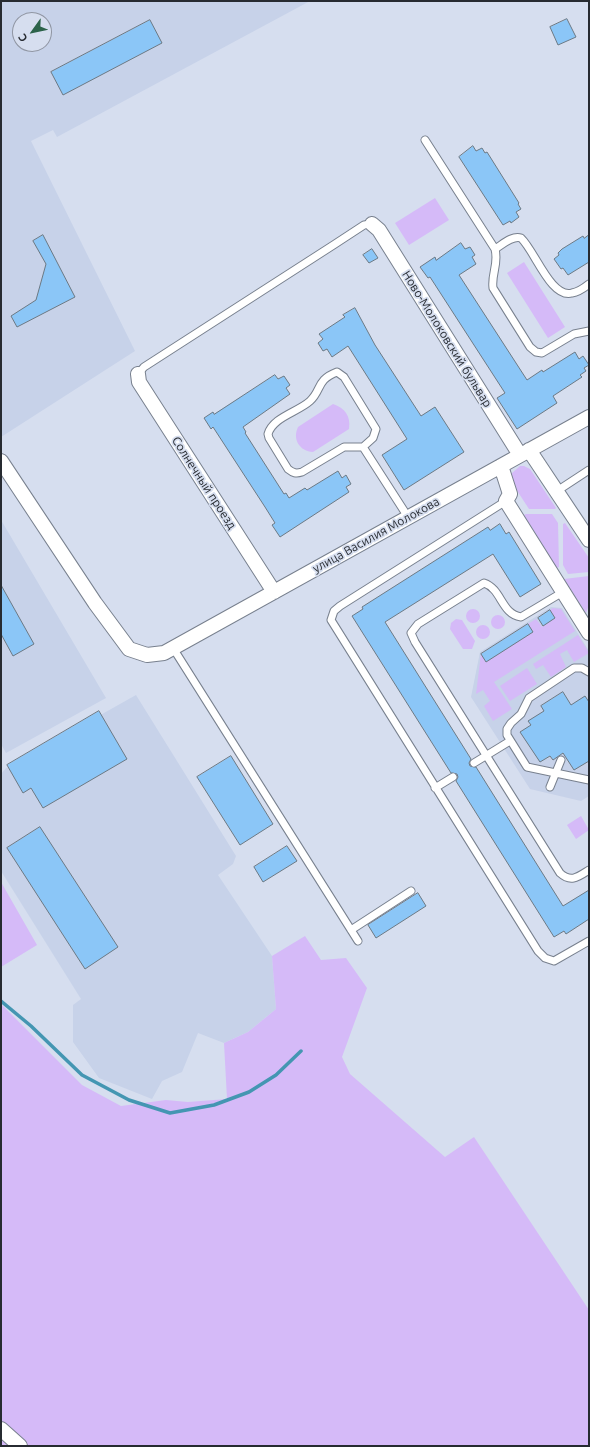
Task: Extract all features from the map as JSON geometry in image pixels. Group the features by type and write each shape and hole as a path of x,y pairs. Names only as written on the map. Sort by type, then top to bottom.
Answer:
{"street":[{"name":"Ново-Молоковский бульвар","path":"372,224 379,230 524,453 557,491 589,540"},
{"name":"Солнечный проезд","path":"138,374 139,382 274,592"},
{"name":"улица Василия Молокова","path":"169,650 589,417"},
{"path":"1,461 95,603 128,649 147,656 169,650"},
{"path":"501,466 510,494 506,501 589,633"},
{"path":"1,1429 20,1446"}],"lane":[{"path":"425,140 495,249 497,259 492,282 493,288 530,347 536,352 542,353 574,334 589,332"},
{"path":"138,374 144,367 328,248 364,226 372,224"},
{"path":"495,249 516,237 521,238 553,285 561,293 571,294 589,284"},
{"path":"337,372 344,377 376,429 373,438 363,448 344,447 298,474 288,469 268,434 273,425 311,401 321,382 337,372"},
{"path":"363,448 408,517"},
{"path":"557,491 589,470"},
{"path":"506,501 340,606 334,611 331,620 538,950 545,958 554,961 589,941"},
{"path":"563,592 521,618 514,616 508,611 490,585 484,583 413,628 411,633 413,639 560,873 566,879 572,880 589,870"},
{"path":"169,650 358,941"},
{"path":"589,672 582,668 574,668 529,698 522,714 511,723 507,729 507,735 510,741 527,767 589,780"},
{"path":"474,763 510,741"},
{"path":"550,787 561,760"},
{"path":"435,788 453,777"},
{"path":"351,930 411,891"}],"shaded area":[{"path":"1,1 310,1 57,137 53,130 31,141 135,351 1,437"},
{"path":"435,198 449,220 409,245 395,223"},
{"path":"524,262 565,327 548,338 507,273"},
{"path":"333,404 344,410 348,416 349,429 313,452 304,450 298,444 296,432 298,427"},
{"path":"520,466 530,469 556,508 555,509 529,509 514,486 511,474"},
{"path":"552,514 558,523 559,567 557,568 524,515"},
{"path":"1,520 106,698 6,753 1,744"},
{"path":"565,523 589,558 589,572 568,574 563,565 563,524"},
{"path":"589,576 589,605 586,613 564,579"},
{"path":"551,607 562,608 589,651 589,796 581,801 530,789 471,697 480,652"},
{"path":"553,608 561,609 575,631 494,682 512,709 493,721 484,706 490,701 483,690 476,694 481,654 486,662 511,646 515,632 521,640 533,632 528,624 536,619 542,627 555,618 550,610"},
{"path":"470,609 476,609 480,613 480,619 476,623 470,623 466,619 466,613"},
{"path":"495,615 501,615 505,619 505,625 501,629 495,629 491,625 491,619"},
{"path":"456,619 462,620 475,641 472,649 463,649 450,629 451,623"},
{"path":"480,625 486,625 490,629 490,635 486,639 480,639 476,635 476,629"},
{"path":"578,635 589,653 574,662 567,650 560,654 566,667 551,677 543,665 536,669 533,664"},
{"path":"527,668 537,684 510,701 500,686"},
{"path":"136,695 236,856 233,864 218,875 272,956 276,1009 248,1032 224,1043 198,1033 182,1072 162,1081 152,1099 99,1078 73,1042 73,1005 81,999 1,871 1,774 6,768"},
{"path":"581,816 589,830 576,839 567,825"},
{"path":"1,882 37,945 1,967"},
{"path":"305,936 321,960 346,958 367,988 342,1057 350,1074 445,1157 474,1137 589,1310 589,1446 1,1446 1,1004 82,1085 121,1106 166,1100 188,1102 227,1099 224,1043 248,1032 276,1009 272,956"}],"building":[{"path":"567,19 576,37 558,45 550,27"},
{"path":"150,20 162,43 63,95 51,72"},
{"path":"473,146 476,151 482,148 485,153 487,152 519,203 518,204 521,209 516,212 519,217 511,223 510,221 503,225 459,157"},
{"path":"43,235 75,297 17,327 11,316 36,300 46,264 33,241"},
{"path":"589,235 589,262 568,275 563,268 561,269 554,259 559,255 558,253 562,249 583,236 584,238"},
{"path":"461,243 465,249 470,247 475,255 472,257 476,264 459,275 527,380 575,352 579,359 583,356 589,365 584,368 586,371 580,375 582,377 553,396 557,403 517,429 497,398 505,393 430,277 428,278 420,267 435,257 436,260"},
{"path":"372,249 378,258 369,263 363,255"},
{"path":"355,308 375,345 421,416 435,407 464,452 404,490 382,455 407,439 348,346 332,357 327,349 323,351 318,343 323,339 319,334 345,317 343,315"},
{"path":"275,375 278,379 284,376 290,385 286,388 290,394 243,427 246,432 245,433 284,494 286,493 289,498 305,488 307,490 338,471 342,478 346,475 351,484 346,487 349,492 280,537 272,525 275,523 265,507 213,427 211,429 204,418 213,412 214,414"},
{"path":"500,524 506,534 509,532 541,584 520,597 493,554 385,622 471,759 469,763 470,766 476,767 563,906 589,890 589,919 566,934 564,931 554,937 456,781 458,777 457,774 451,773 352,616 363,609 362,607 488,527 490,530"},
{"path":"1,585 34,644 13,656 1,634"},
{"path":"550,610 555,618 543,626 538,618"},
{"path":"528,624 533,632 486,662 481,654"},
{"path":"563,692 571,705 585,696 589,702 589,761 574,770 563,753 553,760 550,756 540,762 520,732 531,725 528,721 544,711 541,706"},
{"path":"99,711 127,759 43,808 31,788 23,793 7,765"},
{"path":"231,756 273,824 240,845 197,777"},
{"path":"40,827 118,947 85,969 7,848"},
{"path":"287,846 297,861 263,882 254,867"},
{"path":"418,893 426,906 376,938 368,925"}],"waterway":[{"path":"1,1001 31,1026 82,1075 129,1100 170,1113 214,1105 249,1092 276,1075 301,1051"}]}
